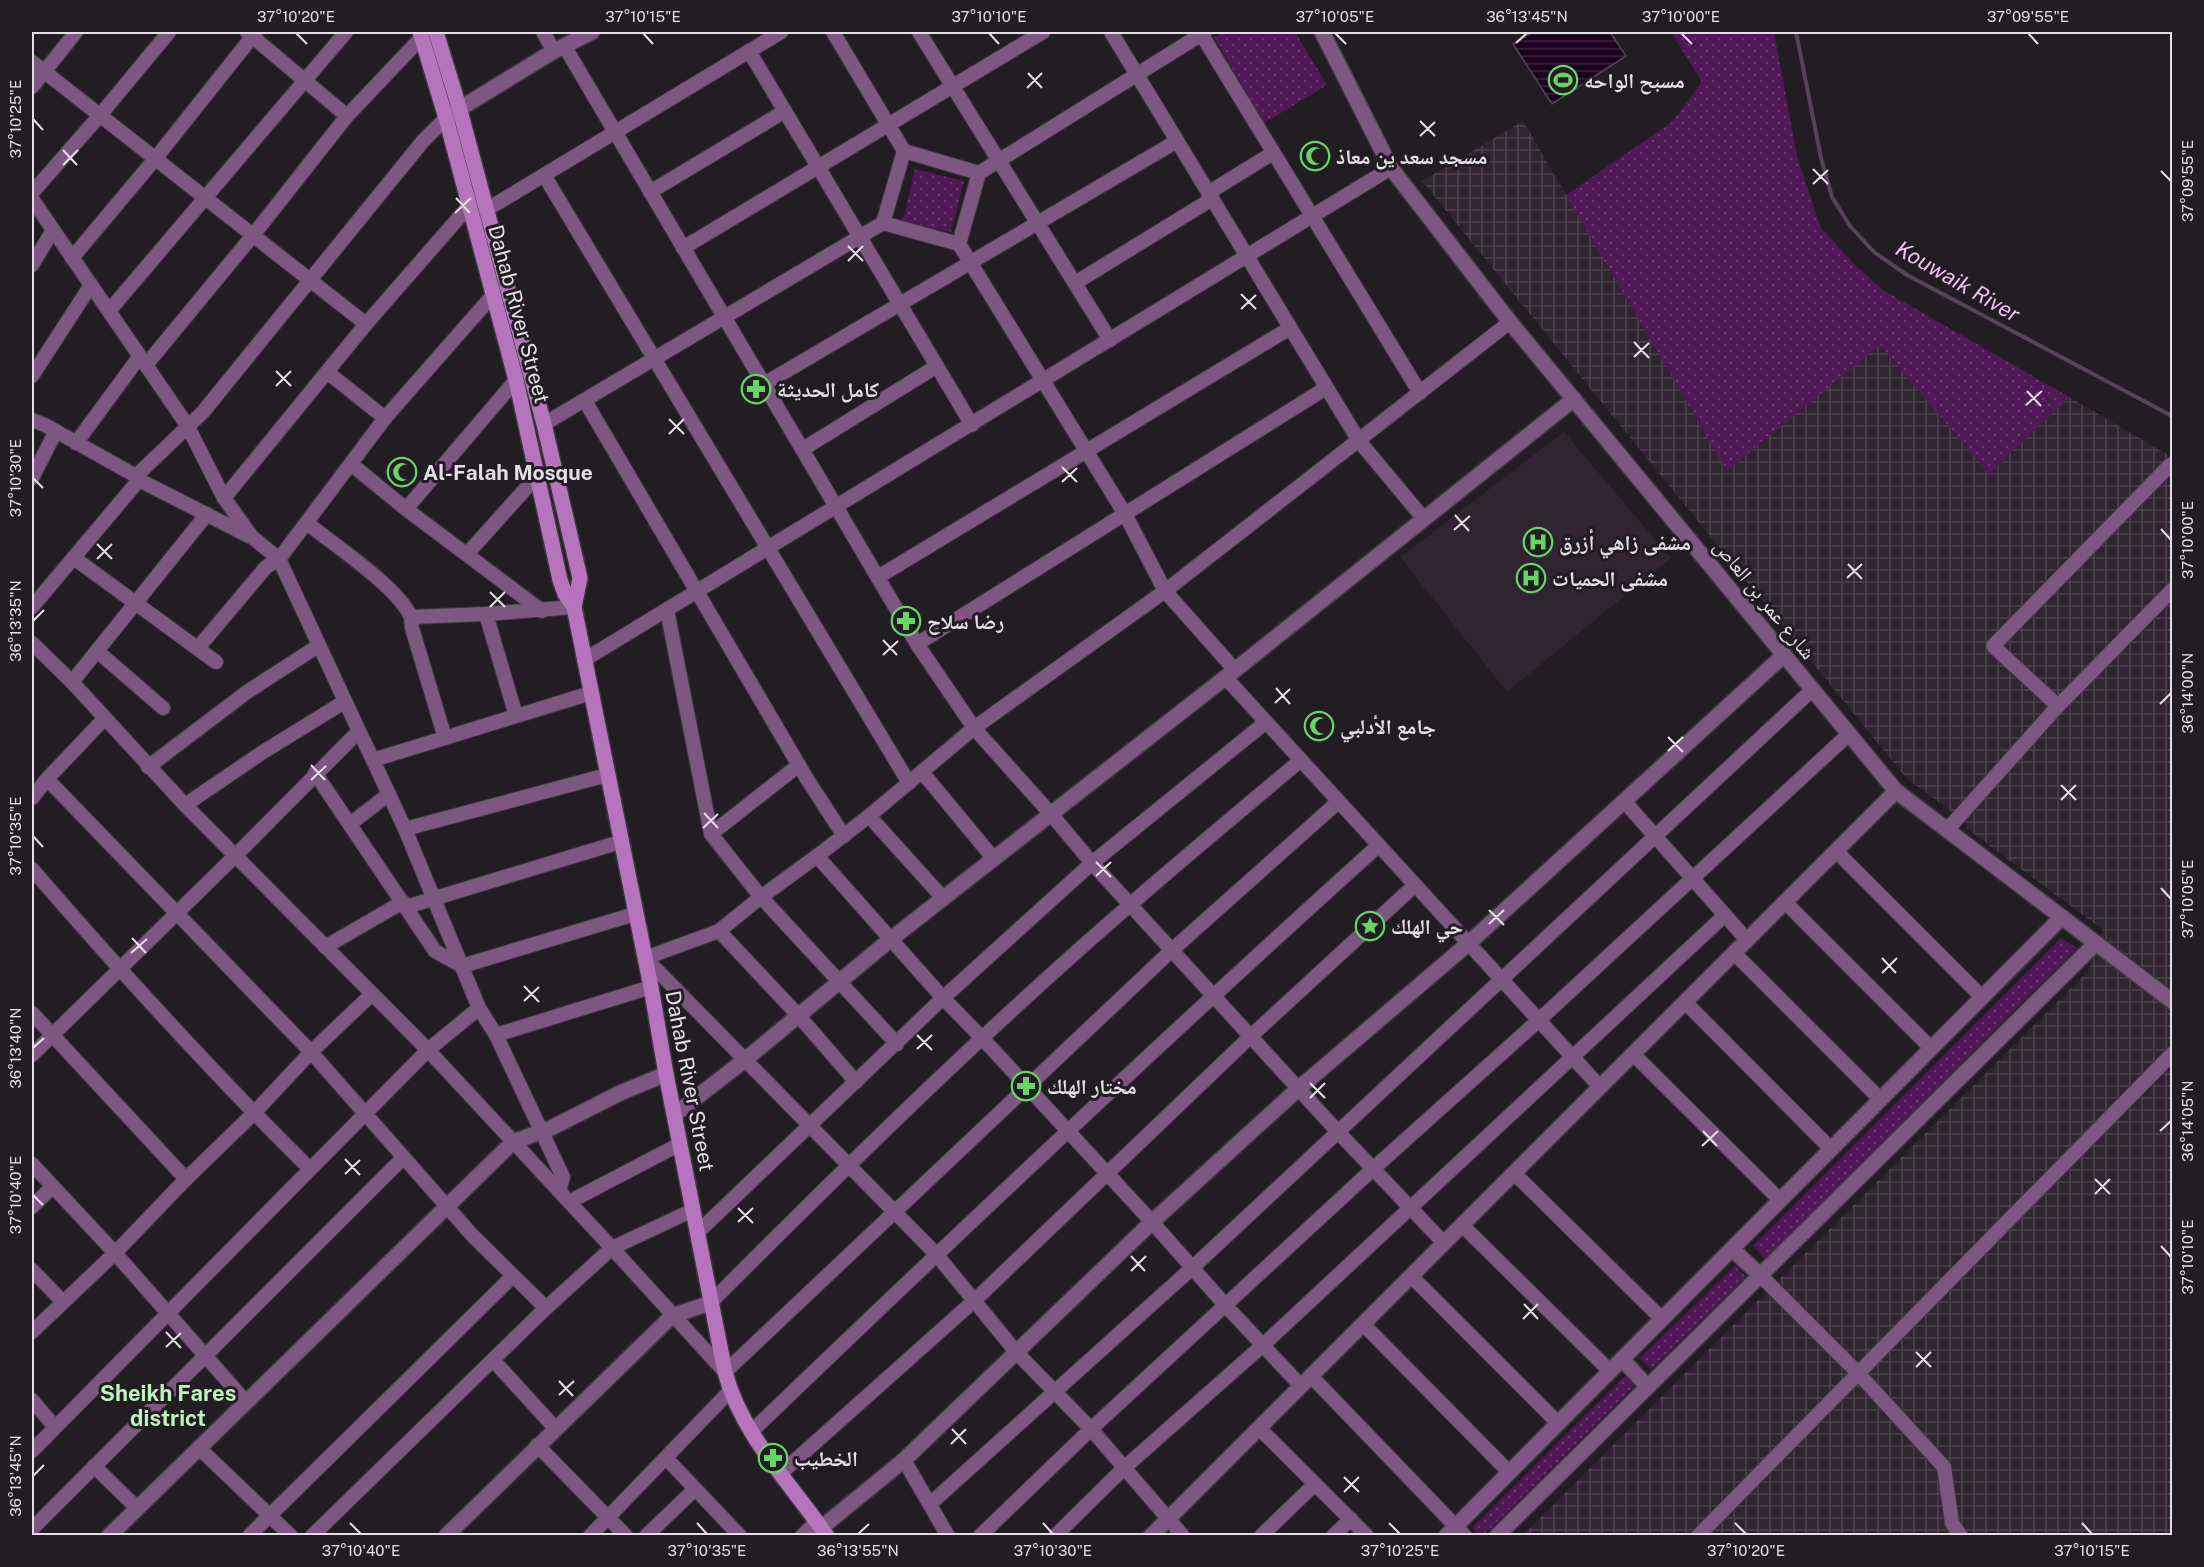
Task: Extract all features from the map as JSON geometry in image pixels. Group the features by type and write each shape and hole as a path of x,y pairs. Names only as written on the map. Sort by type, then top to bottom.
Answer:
{"main road":[{"name":"Dahab River Street","path":"426,33 459,107 544,424 580,578 574,607 651,987 710,1303 730,1391 751,1432 822,1528"},
{"name":"Dahab River Street","path":"426,33 446,118 516,380 560,579 565,594 574,607"}],"street":[{"path":"32,87 76,32"},
{"path":"32,193 169,32"},
{"path":"109,311 346,32"},
{"path":"543,32 559,49 615,132 917,644 974,728 1130,905 1298,1089 1444,1243"},
{"path":"32,607 138,478 202,412 423,141 459,107 592,32"},
{"path":"486,210 781,32"},
{"path":"833,32 904,151 979,172"},
{"path":"919,32 1110,340"},
{"path":"683,248 1043,32"},
{"path":"1111,32 1359,441 1424,519"},
{"path":"959,244 979,172 1202,32 1420,393"},
{"name":"شارع عمر بن العاص","path":"1322,32 1391,168 1510,322 1896,791 2172,1001"},
{"path":"72,258 155,159 251,33 347,116"},
{"path":"76,442 143,360 254,234 347,116 426,33"},
{"path":"749,51 972,425"},
{"path":"32,62 366,324"},
{"path":"650,192 785,111"},
{"path":"764,384 1177,141"},
{"path":"544,424 884,223 904,151"},
{"path":"1075,283 1274,153"},
{"path":"584,660 1391,168"},
{"path":"544,175 909,783"},
{"path":"32,199 188,425 224,498 252,537"},
{"path":"224,498 366,324 469,206"},
{"path":"884,223 959,244 1125,514 1165,591 1266,722 1600,1087"},
{"path":"32,265 53,230"},
{"path":"32,376 91,285"},
{"path":"198,648 266,567 279,558 385,418 493,295"},
{"path":"1183,1536 1091,1429 1017,1353 936,1254 645,958 719,931 760,897 844,836 974,728 1165,591 1510,322"},
{"path":"878,577 1290,328"},
{"path":"802,450 937,366"},
{"path":"327,372 385,418"},
{"path":"406,509 516,380"},
{"path":"917,644 1326,388"},
{"path":"674,1114 746,1059 891,939 1230,674 1574,399"},
{"path":"585,401 799,765 844,836"},
{"path":"32,420 252,537 279,558 405,829 479,1008 496,1035 563,1177 559,1191"},
{"path":"32,478 56,431"},
{"path":"351,464 406,509 542,611"},
{"path":"2058,706 1993,646 2170,465"},
{"path":"467,554 538,475"},
{"path":"72,682 207,514"},
{"path":"307,523 390,589 406,606 445,738"},
{"path":"74,558 216,662"},
{"path":"1947,830 2058,706 2172,590"},
{"path":"411,617 542,611 574,607"},
{"path":"668,610 711,834 760,897 897,1044"},
{"path":"486,614 516,716"},
{"path":"32,643 72,682 148,767 428,1050 725,1372 1172,950 1338,802"},
{"path":"148,767 247,692 318,646"},
{"path":"98,651 163,708"},
{"path":"802,1536 822,1528 904,1460 1152,1222 1298,1089 1469,943 1784,655"},
{"path":"930,1504 1192,1268 1813,689"},
{"path":"373,760 591,693"},
{"path":"185,805 263,752 344,702"},
{"path":"32,798 46,779 104,719"},
{"path":"698,1233 943,998 1092,863 1266,722"},
{"path":"32,1055 359,732"},
{"path":"980,1536 1091,1429 1849,734"},
{"path":"446,1536 672,1316 710,1303 848,1165 983,1039 1130,905 1301,760"},
{"path":"711,834 799,765"},
{"path":"922,772 994,859"},
{"path":"315,773 435,951 462,966 635,914"},
{"path":"405,829 607,775"},
{"path":"46,779 311,1052 447,1208 546,1308"},
{"path":"1151,1536 1896,791"},
{"path":"351,824 389,794"},
{"path":"1624,801 1747,940"},
{"path":"869,816 944,898"},
{"path":"325,947 404,905 620,842"},
{"path":"751,1432 936,1254 1213,995 1379,845"},
{"path":"1836,851 1982,997"},
{"path":"817,856 943,998 1152,1222 1226,1306 1263,1345 1306,1381 1456,1532 1509,1472 2062,917"},
{"path":"32,869 119,969 254,1113 310,1169"},
{"path":"782,1473 975,1300 1251,1036 1415,885"},
{"path":"1785,902 1931,1048"},
{"path":"1054,1536 1124,1468 1263,1345 1725,915"},
{"path":"719,931 798,1015 856,1082"},
{"path":"1497,1536 2096,943"},
{"path":"1734,953 1880,1100"},
{"path":"496,1035 651,987"},
{"path":"32,1332 115,1253 311,1052 372,994"},
{"path":"1685,1002 1831,1149"},
{"path":"32,1450 428,1050 479,1008"},
{"path":"32,1013 186,1179"},
{"path":"1633,1054 1780,1200"},
{"path":"1698,1536 2172,1054"},
{"path":"109,1536 513,1142 579,1115 620,1093 666,1074"},
{"path":"569,1202 680,1144"},
{"path":"32,1529 403,1158"},
{"path":"32,1164 115,1253 246,1402"},
{"path":"1514,1173 1662,1319"},
{"path":"32,1207 52,1186"},
{"path":"312,1536 546,1308 612,1248 693,1210"},
{"path":"1462,1225 1610,1371"},
{"path":"1732,1249 1858,1373 1944,1467 1952,1523 1961,1536"},
{"path":"32,1270 63,1302"},
{"path":"249,1536 513,1276"},
{"path":"1411,1276 1558,1423"},
{"path":"1363,1324 1509,1472"},
{"path":"1622,1359 1647,1386"},
{"path":"493,1360 555,1428"},
{"path":"590,1536 730,1391"},
{"path":"32,1400 55,1427"},
{"path":"1259,1428 1367,1536"},
{"path":"537,1445 626,1536"},
{"path":"200,1448 291,1536"},
{"path":"666,1458 740,1536"},
{"path":"904,1460 948,1536"},
{"path":"94,1466 137,1508"},
{"path":"1261,1536 1316,1484"},
{"path":"646,1536 695,1489"},
{"path":"1333,1536 1351,1519"}],"shaded area":[{"path":"1223,32 1295,32 1327,85 1264,123 1214,37"},
{"name":"مسبح الواحه","path":"1533,32 1610,32 1626,56 1552,104 1513,44"},
{"path":"1671,32 1774,32 1797,156 1821,228 1856,266 1883,290 2069,397 1989,474 1880,345 1727,471 1566,195 1672,122 1702,82"},
{"path":"1523,121 1727,470 1880,345 1989,473 2069,397 2172,457 2172,1535 1523,1535 2088,971 2103,930 1966,828 1965,811 1952,812 1906,778 1422,181"},
{"path":"915,169 964,181 951,232 903,221"},
{"name":"مشفى الحميات","path":"1564,432 1671,558 1507,692 1400,557"},
{"path":"2061,938 2077,948 1765,1259 1753,1246"},
{"path":"1735,1266 1746,1277 1651,1369 1640,1358"},
{"path":"1629,1372 1638,1382 1484,1535 1479,1535 1472,1528"}],"waterway":[{"name":"Kouwaik River","path":"1796,32 1821,158 1832,197 1850,226 1874,252 1907,275 2172,416"}],"place":[{"name":"مسبح الواحه","path":"1563,80"},
{"name":"مسجد سعد ين معاذ","path":"1315,156"},
{"name":"كامل الحديثة","path":"756,389"},
{"name":"Al-Falah Mosque","path":"402,472"},
{"name":"مشفى زاهي أزرق","path":"1538,542"},
{"name":"مشفى الحميات","path":"1531,578"},
{"name":"رضا سلاح","path":"906,621"},
{"name":"جامع الأدلبي","path":"1319,726"},
{"name":"حي الهلك","path":"1370,926"},
{"name":"مختار الهلك","path":"1026,1086"},
{"name":"الخطيب","path":"773,1458"}],"district":[{"name":"Sheikh Fares district","path":"168,1406"}]}
